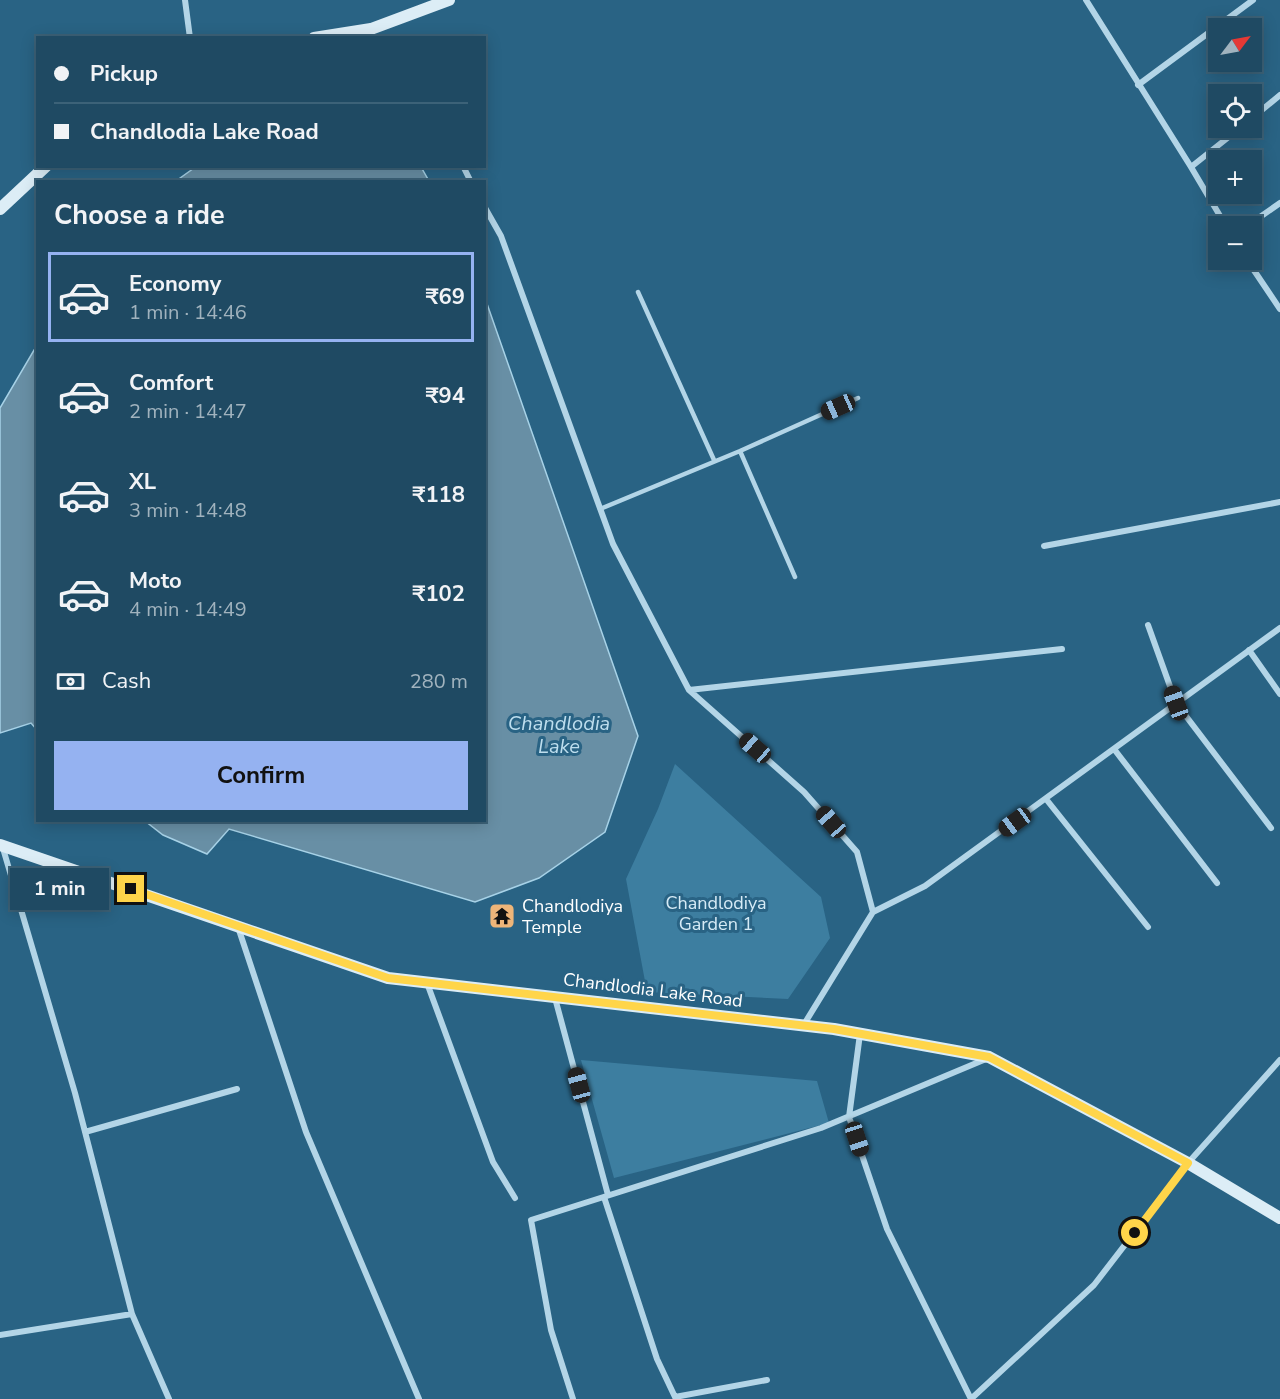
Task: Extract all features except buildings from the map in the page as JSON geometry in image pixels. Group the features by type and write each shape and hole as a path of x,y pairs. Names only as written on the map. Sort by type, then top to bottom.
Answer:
{"street":[{"path":"185,0 190,36"},
{"path":"338,36 374,33 449,0"},
{"path":"1086,0 1220,216"},
{"path":"1138,85 1253,0"},
{"path":"1262,109 1280,95"},
{"path":"1191,167 1227,138"},
{"path":"0,209 44,168"},
{"path":"1261,216 1280,203"},
{"path":"486,210 501,236 613,544 689,690 804,792 857,852 873,912"},
{"path":"1254,270 1280,309"},
{"path":"1044,546 1280,502"},
{"path":"1148,625 1176,703 1271,828"},
{"path":"802,1026 873,912 925,886 1280,628"},
{"path":"689,690 1062,649"},
{"path":"1249,650 1280,694"},
{"path":"1114,749 1216,884"},
{"path":"1046,799 1148,927"},
{"path":"1,845 85,1132 132,1314 169,1399"},
{"name":"Chandlodia Lake Road","path":"1,845 388,978 802,1026 989,1057 1188,1163 1280,1218"},
{"path":"238,926 306,1132 419,1399"},
{"path":"426,982 493,1162 515,1197"},
{"path":"555,997 606,1196 657,1359 675,1397 767,1380"},
{"path":"860,1034 849,1117 887,1229 971,1399 1095,1285 1188,1163 1280,1060"},
{"path":"573,1399 551,1330 531,1220 821,1128 989,1057"},
{"path":"85,1132 237,1089"},
{"path":"0,1335 132,1314"}],"lane":[{"path":"638,292 714,460"},
{"path":"600,509 740,451 858,398"},
{"path":"740,451 795,577"}],"green space":[{"name":"Chandlodiya Garden 1","path":"675,764 821,897 830,938 788,999 647,992 626,879 658,809"},
{"path":"581,1060 817,1081 829,1123 614,1178"}],"water":[{"path":"194,168 422,168 428,180 177,180"},
{"name":"Chandlodia Lake","path":"486,301 638,736 605,832 539,878 475,902 229,829 207,854 163,835 146,822 486,822"},
{"path":"36,347 36,729 31,723 0,733 0,408"}],"place":[{"name":"Chandlodiya Temple","path":"502,916"}],"route":[{"path":"131,889 388,978 834,1029 989,1057 1188,1163 1135,1233"}]}
